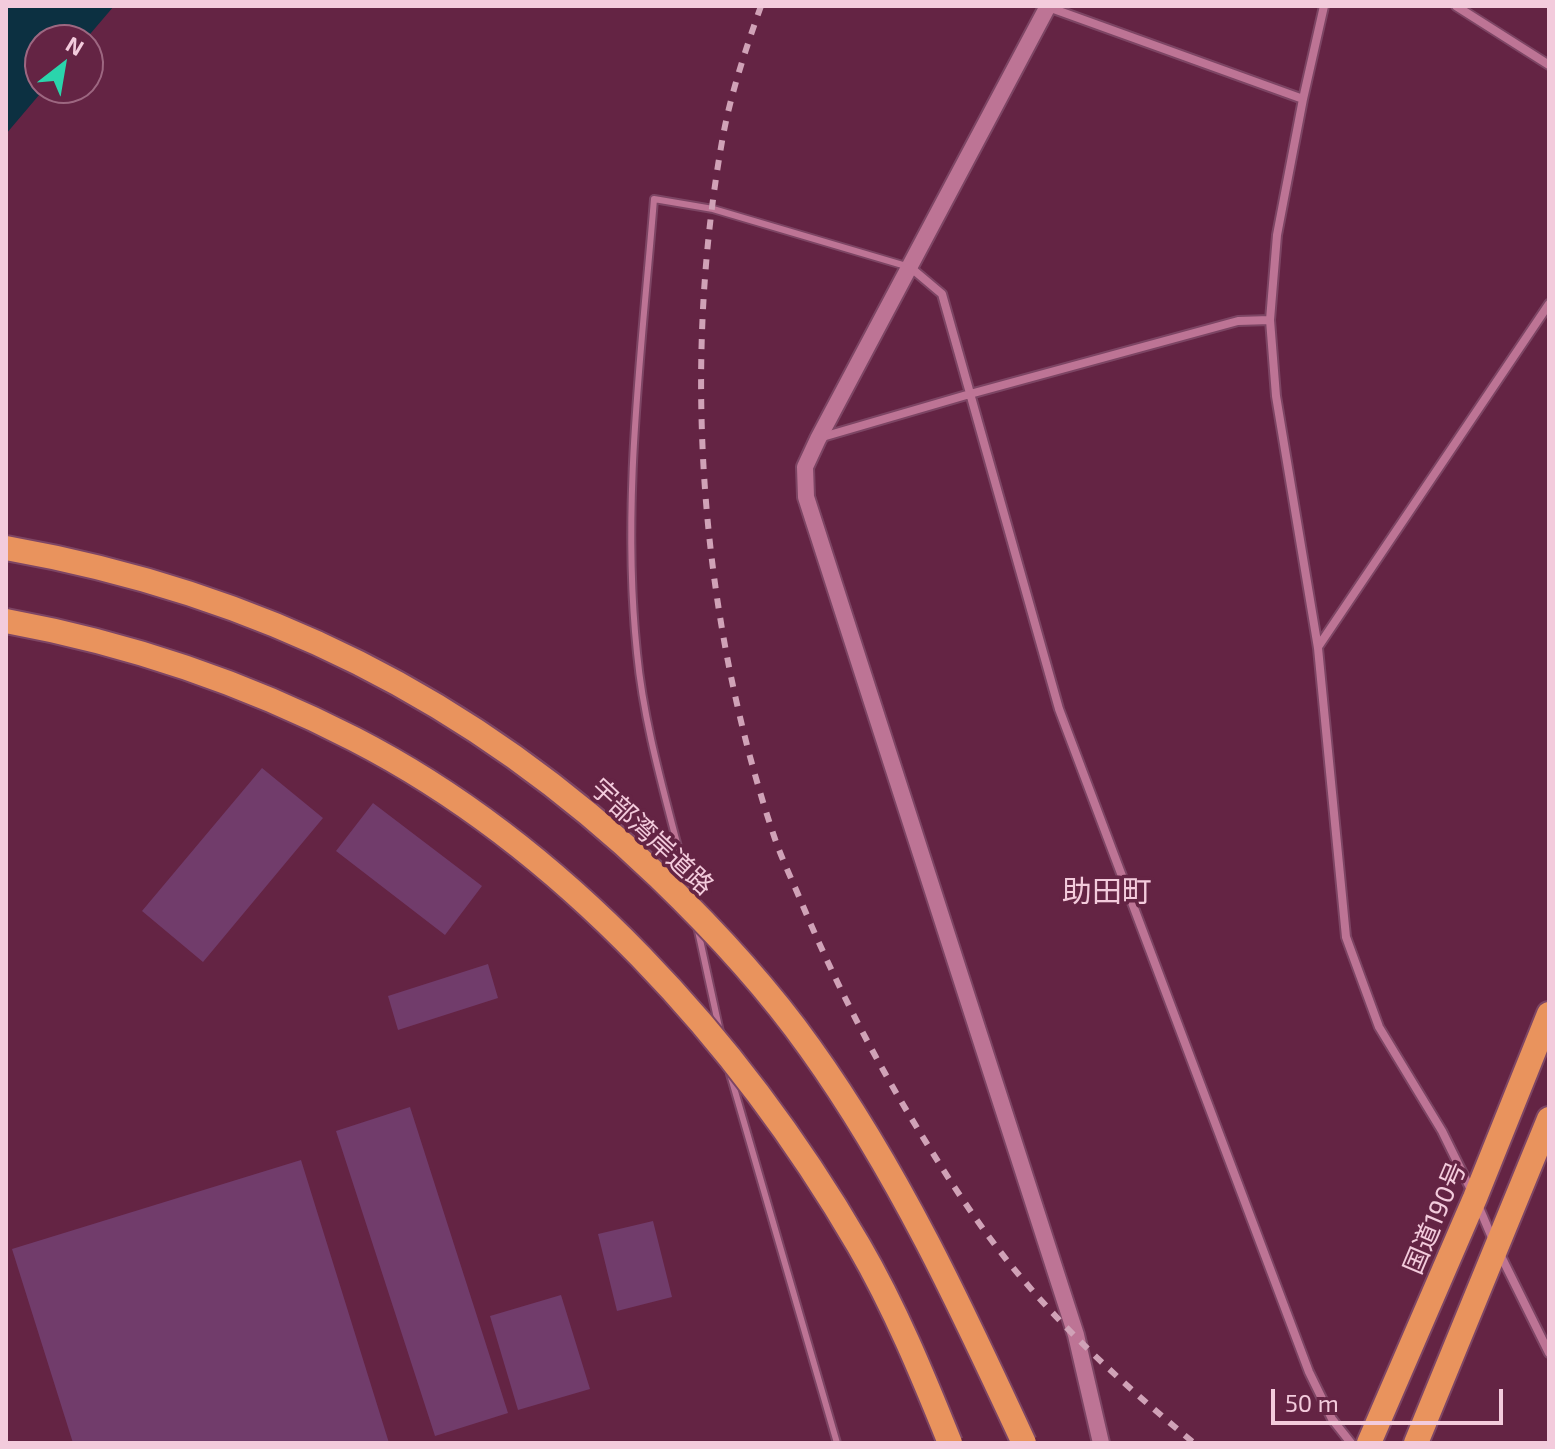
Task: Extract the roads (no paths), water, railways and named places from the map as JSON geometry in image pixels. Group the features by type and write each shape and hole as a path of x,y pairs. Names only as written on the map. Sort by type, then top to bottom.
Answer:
{"highway":[{"name":"宇部湾岸道路","path":"6,548 106,569 174,588 302,634 425,697 536,771 586,811 684,901 728,948 809,1048 884,1163 921,1228 956,1295 1024,1443"},
{"path":"6,621 88,639 165,661 231,684 319,722 414,774 468,810 578,898 629,945 678,998 715,1040 791,1139 860,1248 894,1314 950,1443"},
{"name":"国道190号","path":"1369,1443 1475,1198 1549,1014"},
{"path":"1416,1443 1549,1119"}],"street":[{"path":"1324,6 1277,235 1270,320 1276,396 1318,648 1346,937 1379,1027 1442,1131 1549,1353"},
{"path":"1456,6 1549,65"},
{"path":"1101,1443 1076,1335 813,523 806,497 805,467 1048,7 1303,99"},
{"path":"910,267 942,294 1059,709 1309,1372 1332,1419 1351,1443"},
{"path":"1318,648 1549,304"},
{"path":"818,439 1238,321 1270,320"}],"lane":[{"path":"837,1443 726,1061 689,891 653,756 637,652 631,497 654,199 713,209 910,267"}],"water":[{"path":"6,6 114,6 99,24 24,24 24,104 31,104 6,134"}],"railway":[{"path":"761,6 739,71 723,136 710,223 703,312 701,401 705,491 729,668 750,755 778,848 855,1018 954,1187 996,1246 1045,1305 1107,1367 1194,1443"}],"district":[{"name":"助田町","path":"1107,892"}]}
